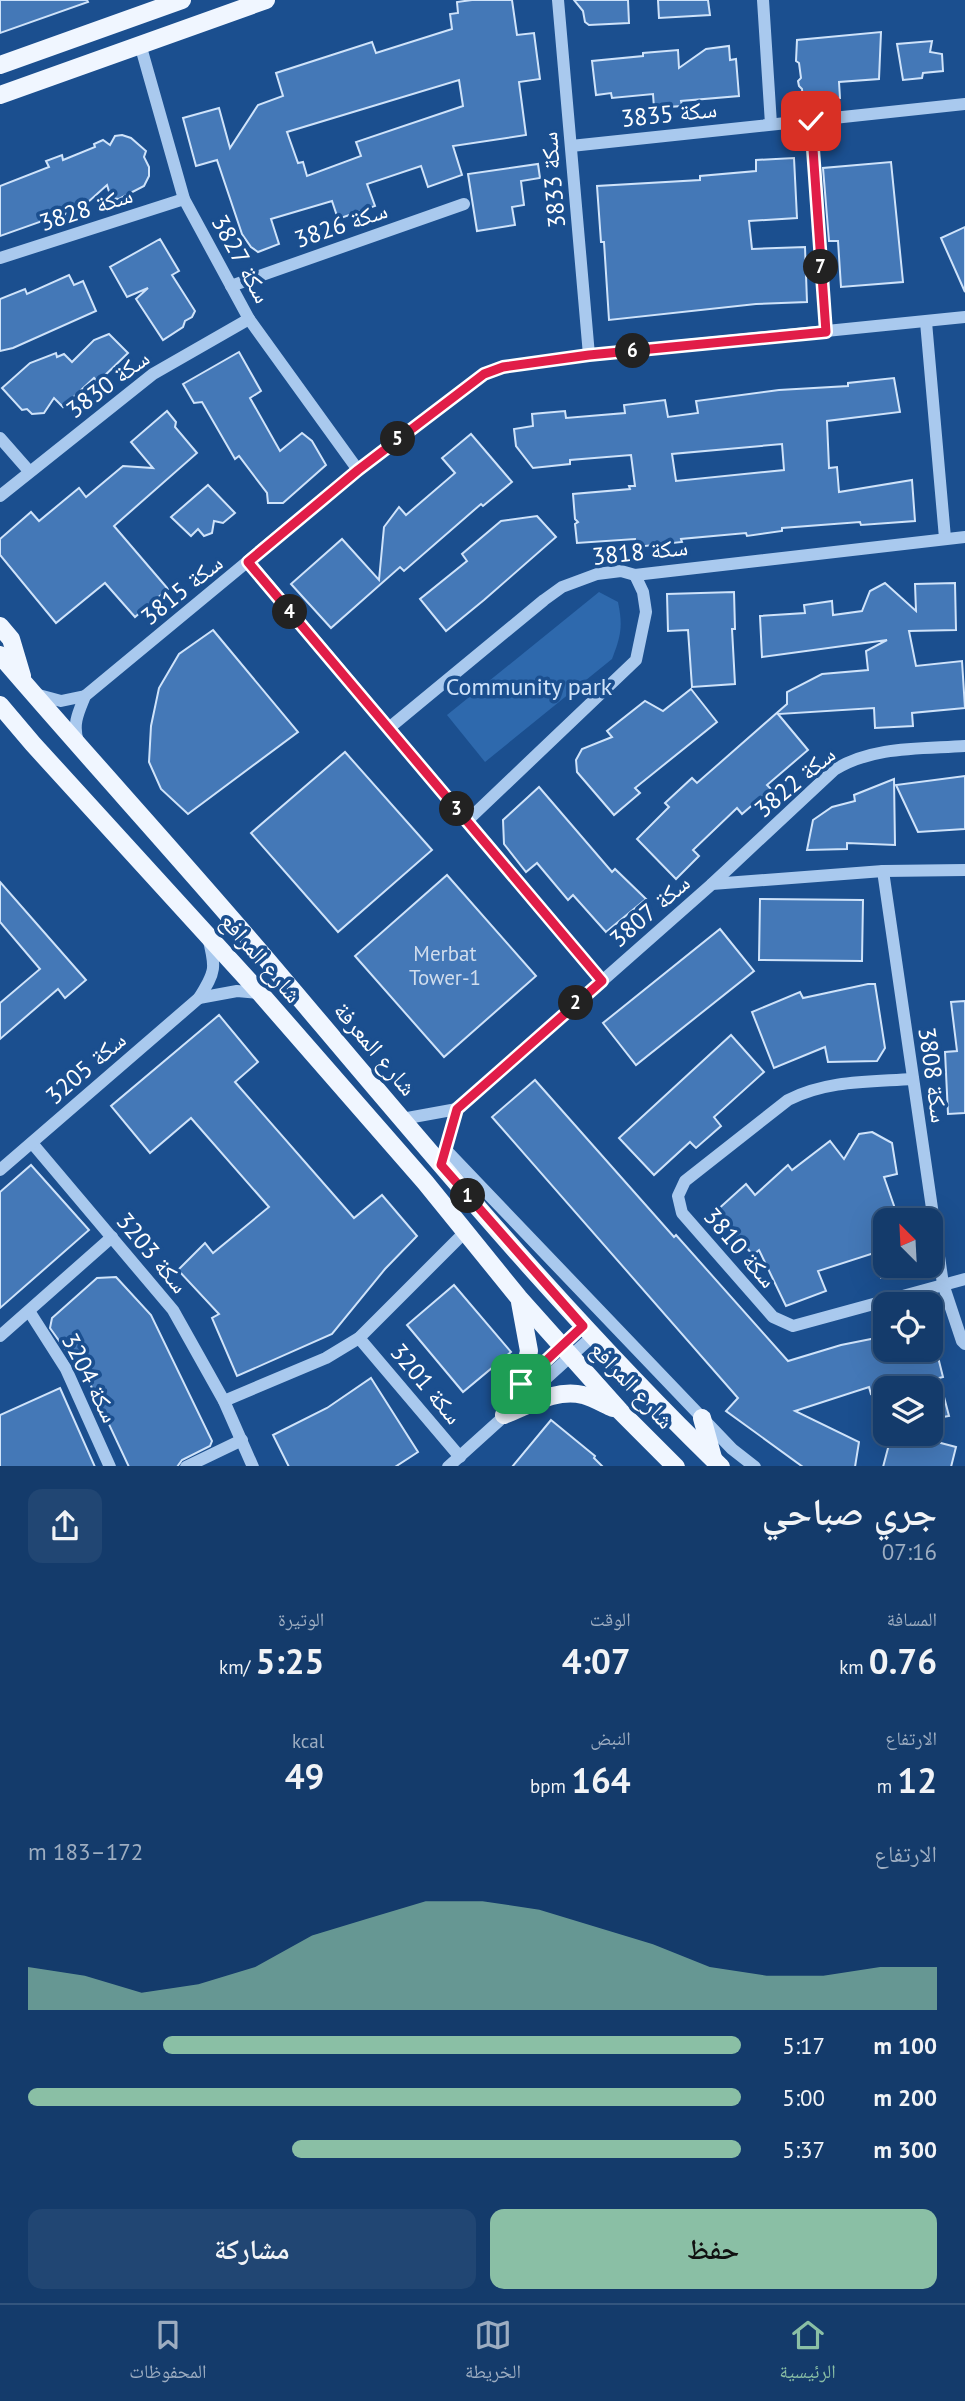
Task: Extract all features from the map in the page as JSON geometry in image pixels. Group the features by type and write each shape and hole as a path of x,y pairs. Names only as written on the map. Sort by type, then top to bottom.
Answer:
{"main road":[{"path":"0,65 182,0"},
{"path":"0,95 266,0"},
{"path":"0,626 11,639 28,688"},
{"name":"شارع المعرفة","path":"0,655 263,955 402,1119 443,1157 588,1331 717,1462"},
{"name":"شارع المرافع","path":"0,705 260,993 566,1351 676,1466"},
{"path":"519,1298 529,1351 521,1384"},
{"path":"504,1415 549,1397 572,1394 583,1395 620,1410"},
{"path":"702,1418 717,1462"}],"street":[{"name":"سكة 3833","path":"558,0 589,355"},
{"path":"763,0 771,124"},
{"name":"سكة 3827","path":"140,44 184,199 249,319 358,470"},
{"name":"سكة 3835","path":"571,146 965,104"},
{"path":"811,121 826,332"},
{"name":"سكة 3828","path":"0,258 184,199"},
{"name":"سكة 3826","path":"231,286 464,204"},
{"name":"سكة 3815","path":"85,696 358,470 484,374 503,367 589,355 965,317"},
{"name":"سكة 3830","path":"0,496 153,374 249,319"},
{"path":"926,322 945,538"},
{"path":"0,438 29,471"},
{"name":"سكة 3818","path":"389,728 544,600 562,587 597,574 621,571 635,575 965,537"},
{"path":"248,562 602,981"},
{"path":"467,821 636,660 646,611 643,592 635,575"},
{"path":"28,688 61,701 85,696"},
{"path":"83,751 75,732 76,717 85,696"},
{"name":"سكة 3822","path":"712,884 834,770 849,760 873,753 965,746"},
{"name":"سكة 3807","path":"457,1109 712,884 883,871 965,870"},
{"name":"سكة 3808","path":"883,871 943,1284 965,1344"},
{"name":"سكة 3205","path":"0,1170 199,998 211,980 215,965 208,934"},
{"path":"199,998 237,991 260,993"},
{"name":"سكة 3810","path":"913,1079 826,1085 788,1100 685,1181 678,1196 682,1213 773,1317 793,1326 965,1279"},
{"path":"402,1119 457,1109 443,1157 732,1449 755,1466"},
{"name":"سكة 3203","path":"32,1143 173,1310 224,1401 253,1466"},
{"name":"سكة 3201","path":"224,1401 326,1358 359,1338 466,1232"},
{"path":"0,1336 112,1237"},
{"name":"سكة 3204","path":"29,1311 66,1369 110,1466"},
{"path":"448,1466 504,1415 588,1331"},
{"name":"سكة 3201","path":"359,1338 460,1457"},
{"path":"504,1415 521,1384 566,1351"},
{"path":"186,1466 242,1440"}],"green space":[{"name":"Community park","path":"599,592 618,602 620,631 612,659 485,762 447,715"}],"building":[{"path":"0,0 87,0 88,2 0,33"},
{"path":"512,0 517,35 534,33 540,79 519,82 526,135 453,146 462,175 428,187 421,166 367,184 375,206 338,219 332,201 271,219 279,244 258,252 251,247 242,234 217,160 196,166 183,118 219,108 230,148 258,105 283,96 276,73 372,42 376,53 452,29 450,14 458,13 457,2","holes":["459,80 463,106 356,142 361,156 307,176 303,162 298,163 287,132"]},
{"path":"574,0 628,0 629,23 589,25"},
{"path":"658,0 708,0 710,15 659,18"},
{"path":"881,32 879,79 839,82 840,98 803,101 798,81 801,78 799,63 796,61 797,40"},
{"path":"932,41 930,52 942,54 943,71 923,73 922,78 903,80 897,44"},
{"path":"729,46 730,60 736,59 739,96 681,101 682,106 654,108 653,94 612,98 611,93 596,95 592,61 678,50 679,68 706,49"},
{"path":"115,136 131,138 146,151 144,157 149,167 149,176 144,186 119,199 111,198 107,185 87,203 79,202 67,208 64,218 59,215 0,236 0,186 49,167 46,161 62,155 63,160 95,147 94,144 103,140 110,145"},
{"path":"794,158 797,218 749,221 752,249 805,247 807,302 756,304 609,320 597,186 700,180 700,176 756,171 756,160"},
{"path":"891,162 903,282 841,287 838,241 829,241 823,168"},
{"path":"538,164 540,178 521,181 524,205 512,207 515,225 477,231 468,174"},
{"path":"965,227 965,292 941,238"},
{"path":"160,239 179,271 172,275 195,311 183,327 163,340 136,299 148,288 127,297 110,267"},
{"path":"69,275 74,285 83,281 96,311 13,348 0,351 0,299 25,289 27,294"},
{"path":"109,334 128,353 98,382 94,378 63,407 54,398 44,413 32,414 27,409 22,410 2,388 30,363 56,353 57,357 64,354 72,362 94,340"},
{"path":"239,352 261,391 250,398 280,451 302,433 312,441 326,465 283,503 268,503 267,493 239,456 235,459 202,402 194,403 183,384"},
{"path":"894,378 900,412 827,421 829,468 837,467 839,492 912,480 915,521 782,528 782,531 747,536 746,533 681,539 682,542 636,547 635,539 577,543 575,524 578,522 575,519 573,494 630,489 629,486 635,486 631,455 570,460 570,464 533,468 516,446 514,429 533,426 532,414 565,411 566,418 625,413 624,405 665,400 668,417 698,413 696,401 779,390 848,386 848,383","holes":["782,444 784,470 676,481 672,454"]},
{"path":"167,411 176,422 175,427 197,453 114,526 168,589 135,617 105,583 56,623 0,555 0,539 31,512 39,521 79,488 86,497 123,466 153,468 131,442"},
{"path":"471,434 512,482 483,506 481,504 404,571 400,567 331,628 291,584 342,539 379,580 384,527 399,507 406,515 455,473 442,458"},
{"path":"208,485 235,513 223,523 214,521 212,533 204,536 198,529 191,536 171,517"},
{"path":"537,516 556,537 446,631 420,599 467,561 462,554 501,521"},
{"path":"885,583 916,611 915,584 955,583 956,630 909,631 916,666 962,661 965,708 912,713 913,726 875,728 874,708 778,714 808,750 767,785 771,789 742,814 737,808 693,850 699,856 676,879 637,839 669,807 665,803 692,778 697,783 787,704 787,692 822,674 868,670 866,651 887,640 762,657 760,616 805,613 804,605 832,601 833,615 862,611 870,591"},
{"path":"734,592 735,629 732,629 735,684 692,687 688,630 668,631 667,594"},
{"path":"213,630 298,732 188,814 161,789 149,762 151,726 159,688 179,654"},
{"path":"691,689 717,722 635,788 640,793 614,815 577,772 576,760 582,749 612,737 607,731 645,701 663,711"},
{"path":"345,752 432,850 338,932 251,833"},
{"path":"965,776 965,829 918,832 896,785"},
{"path":"894,779 895,845 847,843 847,849 807,850 813,820 832,807 855,801 854,795"},
{"path":"539,787 612,872 615,869 646,899 606,932 573,895 568,900 537,863 526,872 504,844 503,820"},
{"path":"447,875 536,976 444,1057 355,956"},
{"path":"0,882 86,980 65,998 58,989 0,1039 0,1003 40,969 0,922"},
{"path":"760,899 863,900 862,961 759,960"},
{"path":"720,929 754,971 636,1065 603,1023"},
{"path":"875,984 885,1048 877,1061 828,1062 825,1047 774,1068 752,1012 800,992 803,998"},
{"path":"965,1001 965,1113 948,1114 945,1052 957,1051 951,1002"},
{"path":"219,1015 258,1062 235,1082 354,1218 382,1195 417,1236 385,1269 332,1334 237,1376 212,1318 219,1314 178,1270 205,1243 213,1253 269,1207 191,1118 150,1153 111,1106"},
{"path":"731,1035 764,1072 714,1117 721,1126 696,1148 690,1142 654,1175 619,1138"},
{"path":"535,1080 788,1361 873,1339 873,1362 939,1362 943,1376 873,1376 873,1394 869,1387 795,1411 859,1442 855,1466 802,1466 726,1411 738,1398 492,1117"},
{"path":"872,1132 892,1143 897,1174 884,1177 895,1208 873,1208 873,1253 818,1271 826,1291 786,1306 759,1250 753,1255 715,1212 746,1184 755,1195 788,1165 792,1170 830,1141 844,1159 859,1134"},
{"path":"31,1165 89,1230 0,1308 0,1192"},
{"path":"116,1277 151,1315 212,1441 210,1446 182,1460 178,1466 129,1466 77,1356 72,1359 50,1328 52,1318 97,1278"},
{"path":"454,1285 511,1352 463,1392 407,1325"},
{"path":"371,1378 418,1452 397,1466 288,1466 273,1435 327,1408"},
{"path":"60,1388 95,1466 0,1466 0,1415"},
{"path":"943,1393 949,1416 943,1417"},
{"path":"551,1420 595,1456 602,1466 513,1466"},
{"path":"943,1444 956,1447 951,1466 883,1466 889,1446 943,1446"}],"route":[{"path":"521,1384 583,1326 441,1165 457,1109 602,981 248,562 358,470 484,374 503,367 589,355 826,332 811,121"}]}
